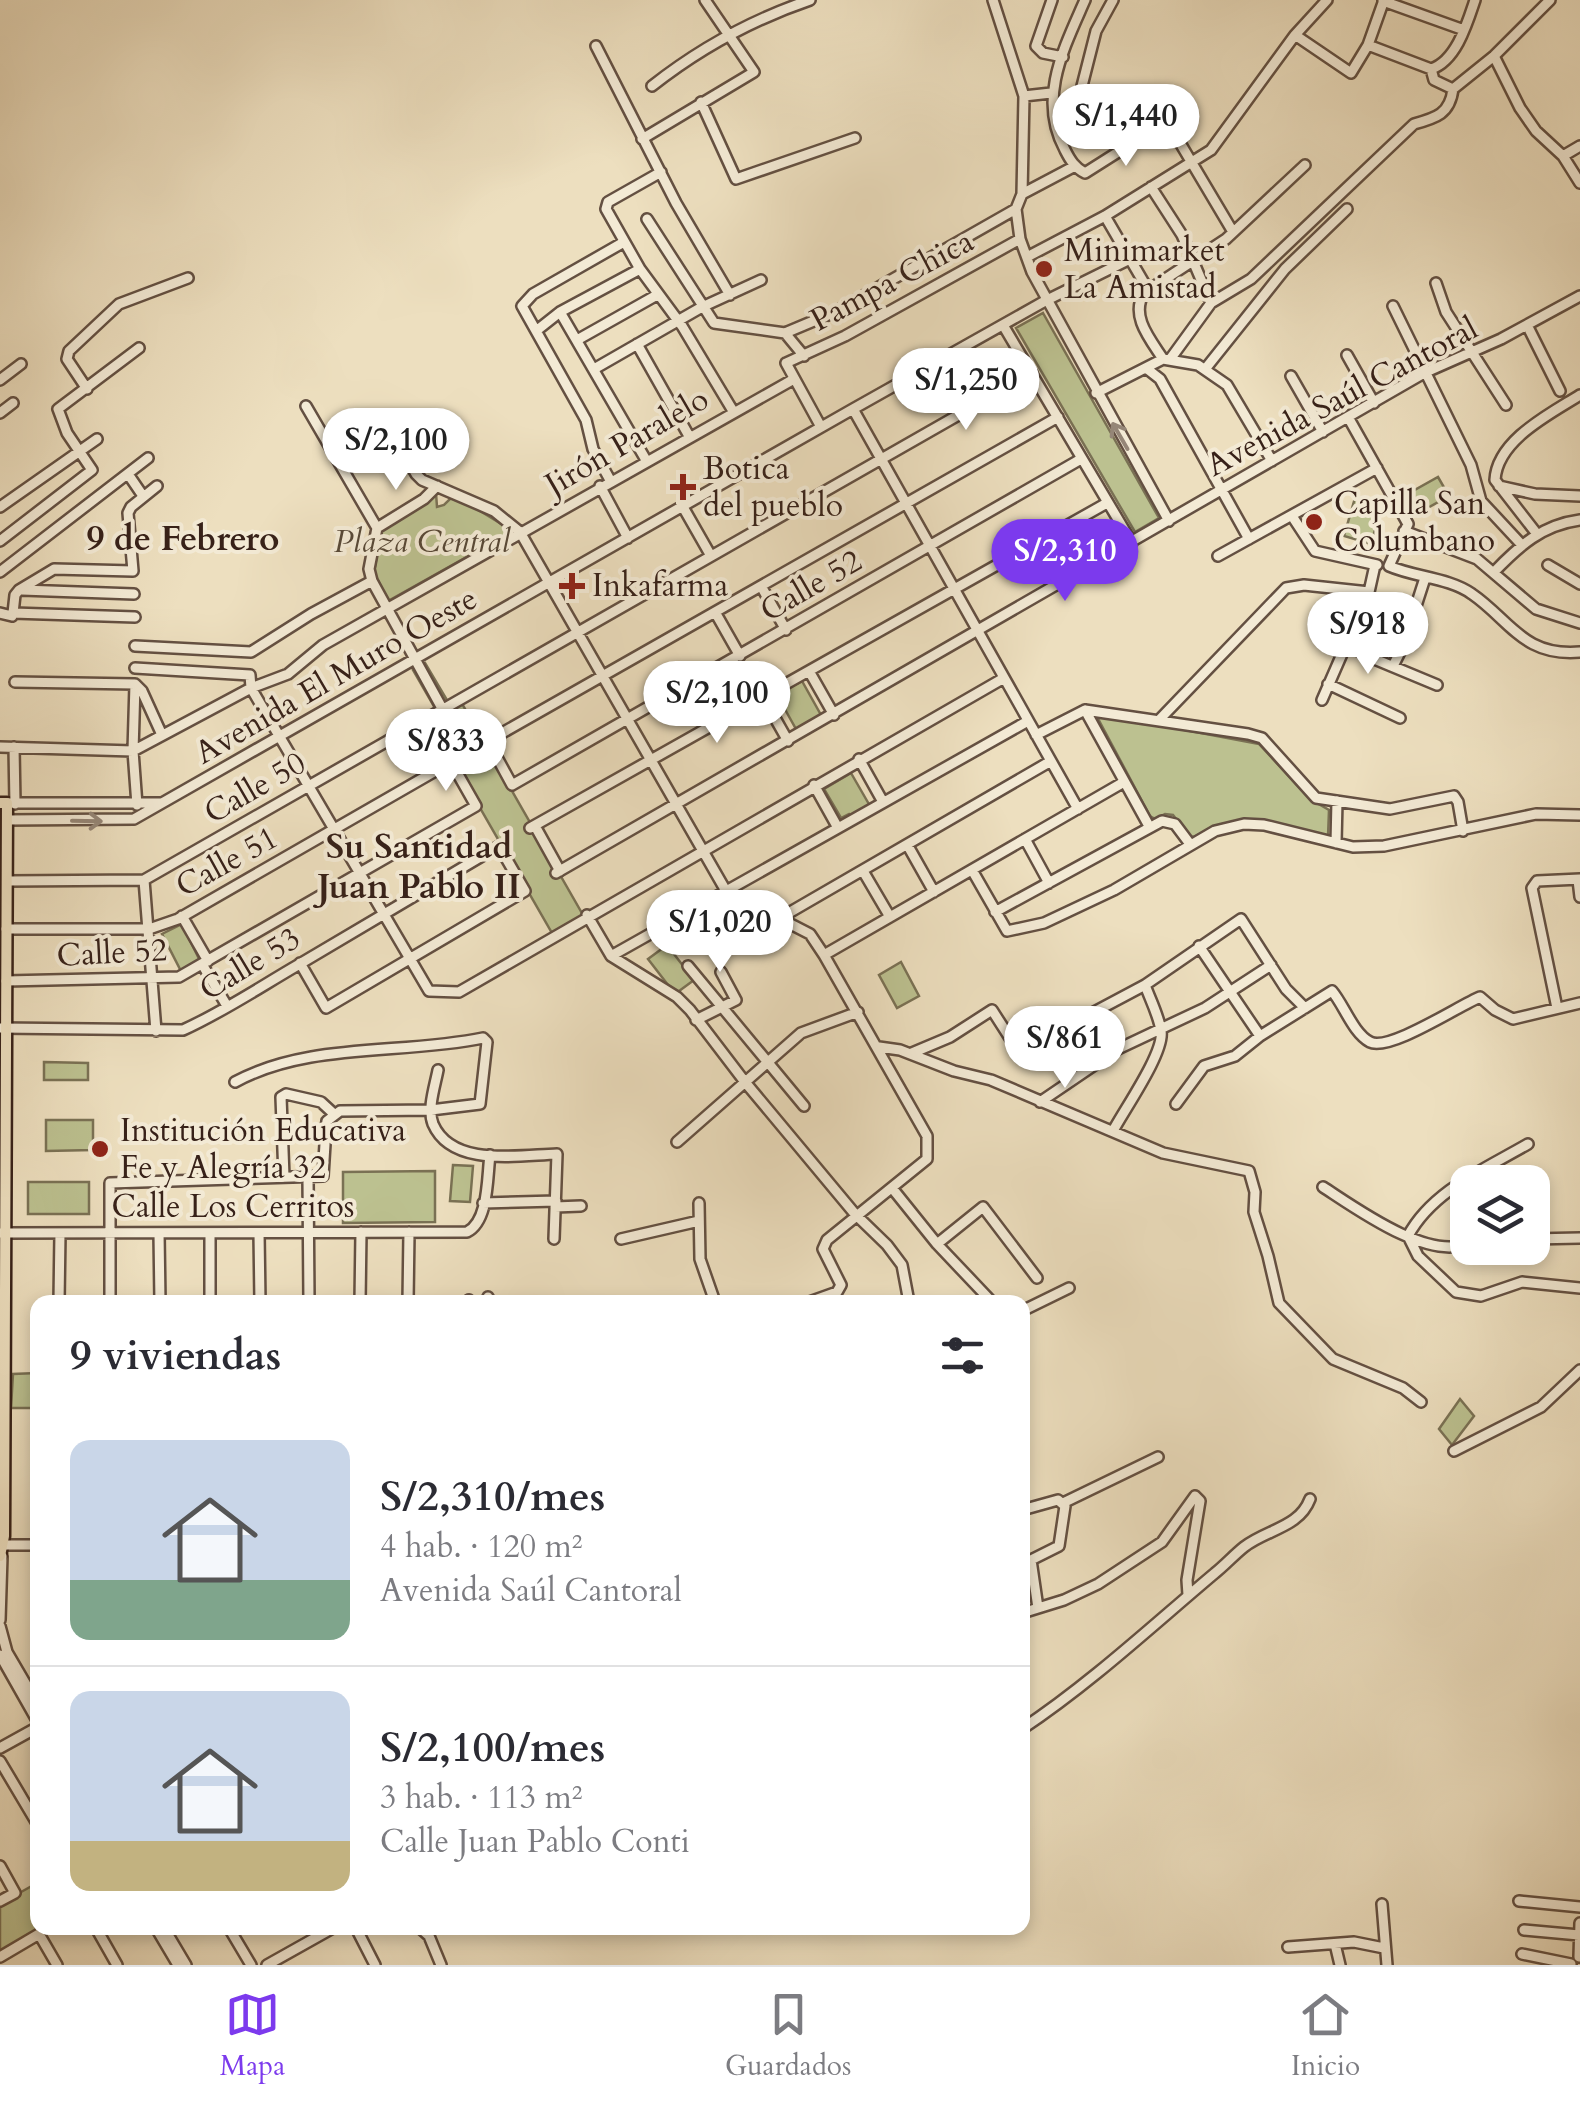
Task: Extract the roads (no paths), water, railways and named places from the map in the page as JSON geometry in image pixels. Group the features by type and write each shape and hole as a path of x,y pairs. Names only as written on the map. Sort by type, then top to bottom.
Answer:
{"main road":[{"path":"1,1550 7,803"}],"street":[{"path":"642,140 754,72 706,0"},
{"path":"652,86 731,36 778,11 810,0"},
{"path":"993,0 1024,96 1022,194 1016,209 1020,239 1045,301 1168,521"},
{"path":"1051,0 1036,46 1043,53 1062,57"},
{"path":"1085,0 1050,93 1056,129 1074,166 1085,172 1166,122 1233,232"},
{"path":"1082,86 1096,30 1113,0"},
{"path":"1027,257 1105,216 1211,150 1295,35 1327,0"},
{"path":"1295,35 1350,73 1368,45 1383,0 1464,30"},
{"path":"1431,69 1449,58 1475,0"},
{"path":"1096,392 1167,358 1211,303 1251,278 1414,124 1433,120 1444,112 1452,100 1453,89 1494,56 1550,0"},
{"path":"1368,45 1431,69"},
{"path":"596,46 642,140 730,295"},
{"path":"1494,56 1520,108 1536,131 1563,156 1580,183"},
{"path":"1431,69 1434,80 1453,89"},
{"path":"1024,96 1050,93"},
{"path":"700,102 736,179 856,138"},
{"path":"1563,156 1580,146"},
{"path":"1272,460 1220,378 1206,368 1167,358 1138,313 1138,301 1148,288 1233,232 1305,165"},
{"path":"1022,194 1074,166"},
{"path":"661,172 606,204 624,242 733,411"},
{"path":"1151,187 1182,235 1211,303"},
{"path":"646,219 714,323 785,333 834,312 1016,209"},
{"path":"1206,368 1285,270 1347,209"},
{"path":"1105,216 1148,288"},
{"name":"Pampa Chica","path":"794,379 786,363 1020,239"},
{"path":"610,480 593,448 586,420 522,306 533,294 624,242"},
{"name":"Avenida El Muro Oeste","path":"4,820 126,822 852,409 1045,301 1130,259"},
{"path":"536,331 560,312 640,268"},
{"path":"86,389 68,360 69,351 119,304 188,278"},
{"path":"594,369 702,307 761,280"},
{"path":"1436,283 1446,312 1506,405"},
{"path":"578,340 657,294"},
{"name":"Avenida Saúl Cantoral","path":"652,760 532,827 558,872 1424,373 1580,297"},
{"path":"1394,306 1472,465 1481,500 1521,544"},
{"path":"560,312 646,460"},
{"path":"1004,325 1132,543"},
{"path":"1527,326 1560,392"},
{"path":"785,333 804,356"},
{"path":"637,344 689,436"},
{"path":"0,541 92,470 78,452 58,409 139,348"},
{"path":"1346,356 1374,403"},
{"path":"0,380 20,364"},
{"path":"1146,368 1160,379 1250,540"},
{"name":"Calle 50","path":"7,881 144,880 1032,374"},
{"path":"1291,376 1323,432"},
{"path":"794,379 822,427"},
{"name":"Jirón Paralelo","path":"133,751 252,688 288,674 323,645 794,379"},
{"path":"1537,534 1494,480 1495,470 1533,425 1580,395"},
{"path":"0,413 12,403"},
{"path":"306,406 377,528 369,569 372,582 443,710"},
{"path":"852,409 1078,809"},
{"path":"604,675 1058,417"},
{"path":"1348,417 1408,524 1389,566"},
{"path":"331,450 385,421 416,474 494,512 520,532 726,891 810,934 879,1047 930,1142 928,1159 856,1214 824,1246 842,1281 840,1289 826,1295"},
{"path":"0,508 96,440"},
{"path":"0,572 148,458"},
{"name":"Calle 52","path":"604,675 488,741 512,784 1082,459"},
{"path":"1218,556 1376,468"},
{"path":"128,474 144,496"},
{"path":"12,614 19,590 54,569 133,571 128,513 157,486"},
{"path":"377,528 424,499 437,486"},
{"path":"600,486 628,538"},
{"path":"1498,486 1535,494 1580,496"},
{"path":"652,760 1107,503"},
{"path":"684,507 712,556"},
{"path":"1292,516 1315,551 1389,566 1470,592 1520,639 1568,653 1580,652"},
{"path":"1494,572 1521,544 1537,534 1580,520"},
{"path":"1404,531 1476,559 1536,609 1580,623"},
{"path":"1322,700 1369,592 1374,565"},
{"path":"1548,565 1580,584"},
{"path":"1393,666 1424,578"},
{"path":"135,646 251,652 372,582"},
{"path":"1160,719 1286,588 1304,585 1369,592"},
{"path":"761,586 786,630"},
{"path":"19,590 134,594"},
{"path":"715,612 740,656"},
{"path":"0,613 135,616"},
{"path":"1318,629 1437,685"},
{"path":"135,668 250,675 252,688 429,991 459,992 1004,678"},
{"path":"809,671 834,715"},
{"path":"16,682 134,684 142,690 162,734"},
{"path":"134,684 137,805"},
{"path":"1328,684 1400,718"},
{"path":"763,697 788,741"},
{"path":"1085,710 1149,826"},
{"path":"1036,735 1085,710 1262,738 1316,798 1390,810 1454,796 1463,831"},
{"path":"610,956 1028,722"},
{"path":"0,747 133,751"},
{"path":"7,803 14,747"},
{"path":"859,759 883,802"},
{"path":"780,918 1051,761"},
{"name":"Calle 51","path":"6,930 149,928 182,916 451,762 476,806"},
{"path":"824,955 1124,782"},
{"path":"814,785 838,828"},
{"path":"1336,843 1337,801"},
{"name":"Avenida El Muro Oeste","path":"7,803 163,803"},
{"name":"Calle 52","path":"6,982 179,977 476,806"},
{"path":"972,870 1006,931 1044,923 1114,890 1214,831 1244,824 1264,825 1353,847 1384,846 1536,814 1580,816"},
{"path":"995,912 1149,826 1170,822 1190,844"},
{"path":"1025,839 1048,883"},
{"name":"Calle 53","path":"3,1027 183,1030 499,846 525,891 410,961"},
{"path":"908,846 934,892"},
{"path":"863,871 890,918"},
{"path":"144,880 156,1031"},
{"path":"1558,1008 1532,888 1538,882 1579,880 1580,897"},
{"path":"1006,906 1018,928"},
{"path":"587,915 610,956 678,997 744,1082 902,1266 908,1295"},
{"path":"182,916 227,1006"},
{"path":"911,1054 992,1010 1019,1052 1145,985 1241,919 1286,989 1305,1008"},
{"path":"1199,946 1260,1036"},
{"path":"300,963 326,1008 410,961"},
{"path":"1040,1102 1118,1049 1162,1031 1271,964"},
{"path":"688,966 804,1106"},
{"path":"696,1020 736,998 721,972"},
{"path":"1113,1131 1141,1085 1161,1040 1162,1031 1145,985"},
{"path":"1176,1104 1204,1066 1235,1056 1260,1036 1334,992 1355,1026 1376,1044 1400,1038 1480,997 1513,1019 1580,1003"},
{"path":"677,1142 802,1033 858,1012"},
{"path":"110,1295 110,1183 323,1176 326,1128 340,1111 431,1110 480,1104 486,1039 300,1058 257,1070 235,1082"},
{"path":"879,1047 990,1080 1163,1153 1250,1172 1254,1212 1278,1303 1333,1358 1404,1388 1421,1402"},
{"path":"438,1070 431,1110 433,1124 452,1146 464,1152 490,1155 557,1154 554,1238"},
{"path":"284,1177 281,1096 321,1102 334,1114"},
{"path":"1408,1236 1416,1220 1445,1193 1528,1144"},
{"path":"490,1155 483,1203 581,1206"},
{"path":"308,1177 309,1295"},
{"path":"1322,1187 1370,1218 1408,1236 1450,1246"},
{"path":"892,1188 985,1295"},
{"name":"Calle Los Cerritos","path":"2,1233 467,1232 477,1225 483,1203"},
{"path":"698,1204 700,1260 712,1295"},
{"path":"937,1244 983,1206 1036,1278"},
{"path":"622,1239 699,1221"},
{"path":"360,1232 360,1295"},
{"path":"408,1295 409,1232"},
{"path":"60,1233 60,1295"},
{"path":"159,1233 160,1295"},
{"path":"210,1233 210,1295"},
{"path":"259,1233 260,1295"},
{"path":"1408,1236 1418,1256 1445,1284 1467,1295 1481,1296 1522,1282 1580,1288"},
{"path":"1550,1239 1580,1238"},
{"path":"1030,1307 1069,1288"},
{"path":"1454,1452 1541,1407 1580,1370"},
{"path":"1030,1508 1063,1502 1158,1457"},
{"path":"1030,1611 1098,1584 1162,1542 1194,1496 1200,1501 1188,1595"},
{"path":"1030,1723 1074,1694 1242,1548 1301,1516 1310,1498"},
{"path":"1038,1608 1031,1560 1059,1546 1063,1502"},
{"path":"30,1546 1,1550 0,1623 7,1652 30,1692"},
{"path":"0,1655 30,1709"},
{"path":"0,1748 30,1729"},
{"path":"0,1761 30,1812"},
{"path":"0,1866 15,1893 0,1902"},
{"path":"1519,1901 1580,1907"},
{"path":"1382,1904 1387,1965"},
{"path":"1522,1954 1571,1965 1580,1957 1580,1922"},
{"path":"1524,1930 1579,1936"},
{"path":"0,1957 37,1935"},
{"path":"40,1935 57,1965"},
{"path":"100,1935 117,1965"},
{"path":"160,1935 178,1965"},
{"path":"168,1935 186,1965"},
{"path":"233,1935 251,1965"},
{"path":"267,1965 321,1935"},
{"path":"359,1935 373,1964"},
{"path":"427,1935 441,1965"},
{"path":"1288,1947 1354,1942 1384,1948"},
{"path":"1335,1944 1340,1965"}],"place":[{"name":"Minimarket La Amistad","path":"1044,269"},
{"name":"Botica del pueblo","path":"683,487"},
{"name":"Capilla San Columbano","path":"1314,522"},
{"name":"Inkafarma","path":"572,586"},
{"name":"Institución Educativa Fe y Alegría 32","path":"100,1149"}],"district":[{"name":"9 de Febrero","path":"183,539"},
{"name":"Su Santidad Juan Pablo II","path":"419,867"}],"park label":[{"name":"Plaza Central","path":"422,542"}]}
